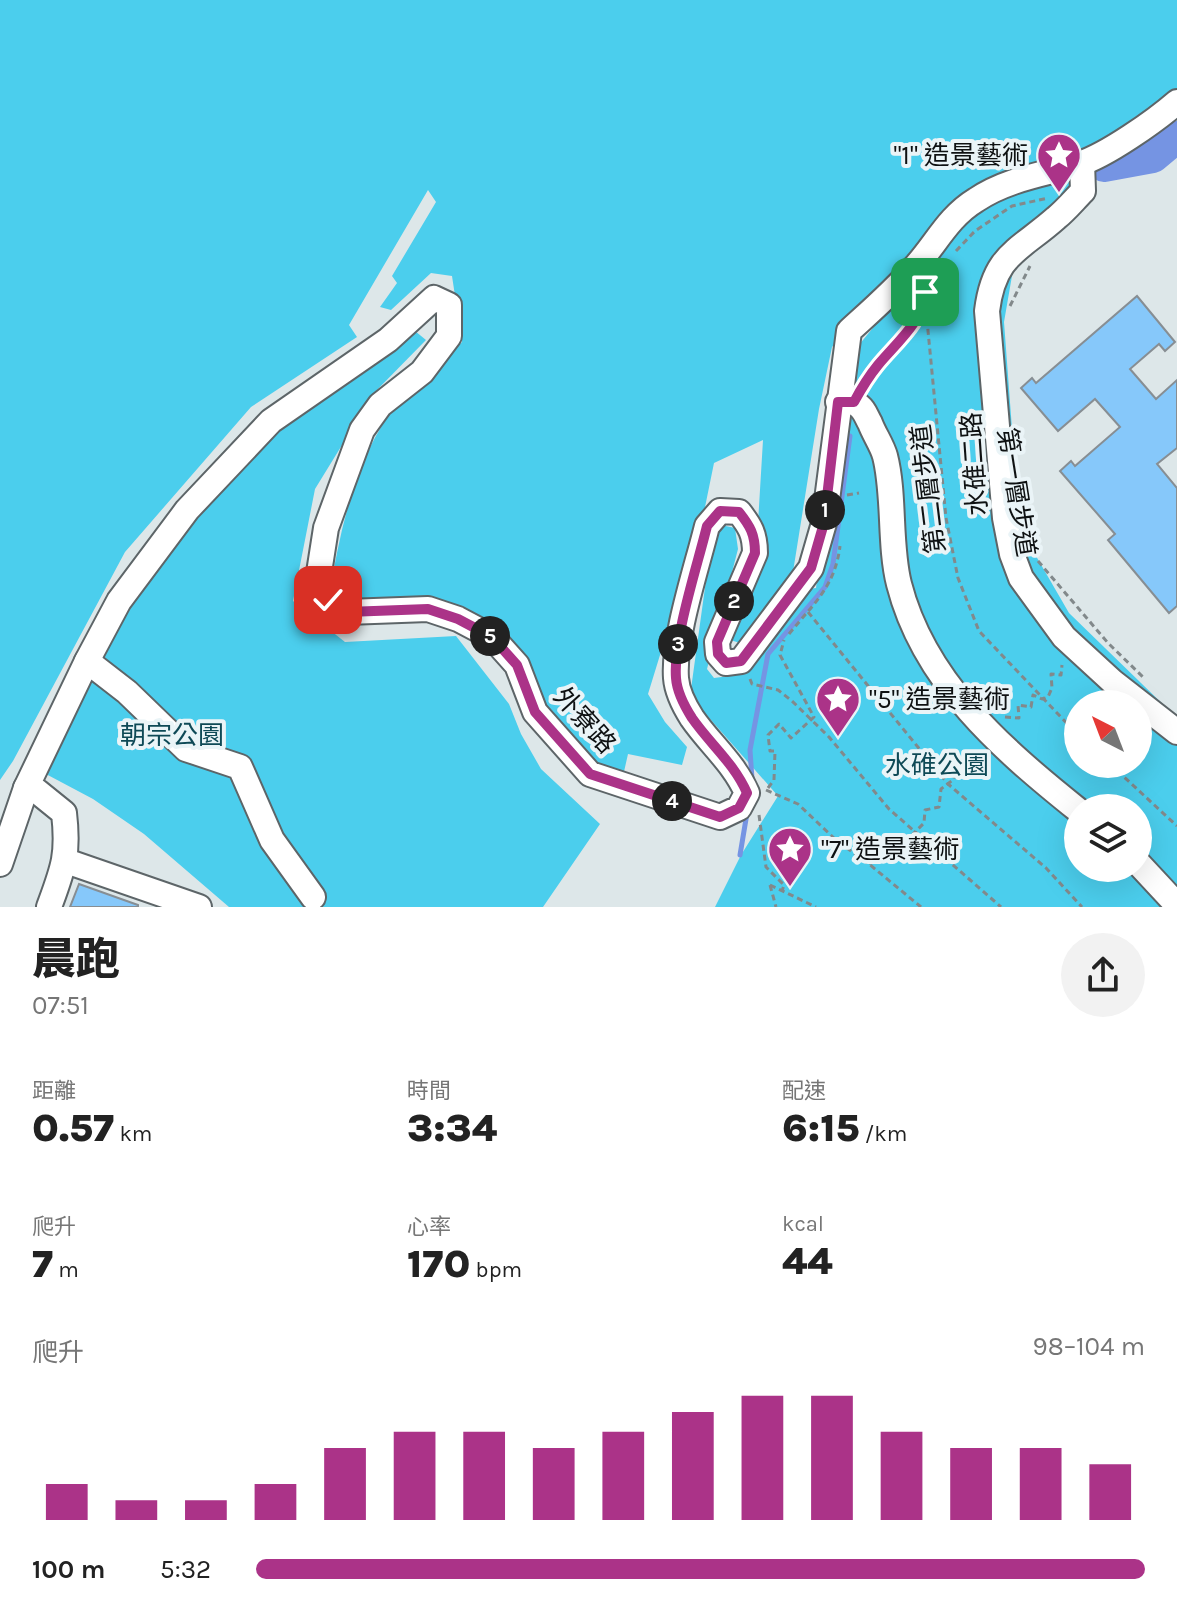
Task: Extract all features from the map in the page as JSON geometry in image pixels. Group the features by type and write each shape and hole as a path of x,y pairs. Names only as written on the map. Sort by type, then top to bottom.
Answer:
{"street":[{"path":"758,797 693,719 676,680 677,651 707,526 720,511 739,512 752,528 755,539 755,553 717,642 718,654 726,663 741,661 811,568 824,523 846,402 849,331 916,266 948,222 978,198 1051,169 1082,163 1156,121 1177,102"},
{"path":"1076,192 1082,163"},
{"name":"水碓二路","path":"1076,192 1057,218 1003,260 989,294 987,311 1005,518 1012,554 1021,578 1064,637 1113,682 1177,732"},
{"name":"外寮路","path":"0,864 26,788 87,661 119,601 187,510 271,421 388,340 434,298 449,305 449,336 422,372 380,405 362,430 326,528 318,579 328,600 347,612 428,609 458,619 492,637 517,665 535,712 590,774 720,817 758,797"},
{"path":"846,402 863,409 885,455 898,581 910,621 925,653 992,735 1064,799"},
{"path":"87,661 127,692 186,749 240,767 272,840 313,897"},
{"path":"26,788 38,792 64,813 68,841 66,861 49,907"},
{"path":"66,861 199,907"},
{"path":"1152,878 1177,905"}],"path":[{"path":"950,258 975,231 1012,206 1076,192"},
{"name":"第二層步道","path":"925,292 924,308 934,371 946,518 958,578 979,631 1064,720"},
{"path":"846,402 903,339 924,308"},
{"path":"1033,554 1068,599 1151,685"},
{"path":"804,608 948,784 1046,868 1082,907"},
{"path":"782,891 784,885 766,867 758,797 774,780 775,751 770,751 768,735 779,724 791,738 814,717 780,655 784,641 808,612"},
{"path":"752,684 778,690 812,721 889,809 1001,907"},
{"path":"1125,778 1177,826"},
{"path":"758,797 798,804 837,841 921,907"},
{"path":"776,907 770,885 816,907"}],"green space":[{"name":"水碓公園","path":"0,0 1177,0 1177,103 1133,145 1068,166 1090,189 1013,270 1004,322 1012,429 1025,537 1069,613 1148,690 1064,690 1064,778 1152,778 1152,694 1177,718 1177,907 715,907 741,855 778,796 703,711 691,689 707,573 721,525 735,528 738,549 707,669 714,678 737,675 808,589 816,588 834,442 854,351 958,224 1039,175 997,189 916,249 832,347 793,572 740,643 727,639 758,523 763,440 714,463 704,512 648,694 665,722 687,747 682,765 628,754 621,785 590,774 542,712 511,649 449,612 359,618 341,612 329,596 349,503 365,458 388,416 462,342 452,276 431,273 391,310 380,307 397,283 392,276 436,202 428,190 349,325 357,337 251,407 125,552 0,780"},
{"name":"朝宗公園","path":"415,331 426,340 374,393 315,489 293,601 345,642 456,636 509,704 521,734 541,769 600,824 543,907 229,907 144,834 93,799 44,773 122,618 173,544 276,427"}],"building":[{"path":"1137,296 1175,342 1165,351 1159,344 1130,369 1156,399 1177,380 1177,448 1157,464 1177,488 1177,606 1169,613 1108,540 1115,534 1060,471 1071,461 1075,466 1120,427 1095,399 1058,431 1021,388 1032,378 1036,383"},
{"path":"79,884 138,905 138,907 70,907"}],"waterway":[{"path":"1104,166 1153,157 1177,137"},
{"path":"752,779 750,750 768,654 825,587 833,564 850,436"},
{"path":"740,855 747,813"}],"place":[{"name":"\"1\" 造景藝術","path":"1059,194"},
{"name":"\"5\" 造景藝術","path":"838,738"},
{"name":"\"7\" 造景藝術","path":"790,888"}],"route":[{"path":"328,600 347,612 428,609 458,619 492,637 517,665 535,712 590,774 720,817 739,808 747,793 739,775 693,719 676,680 677,651 707,526 720,511 739,512 752,528 755,539 755,553 717,642 718,654 726,663 741,661 811,568 824,523 838,402 854,402 877,366 903,339 924,308 925,292"}]}
